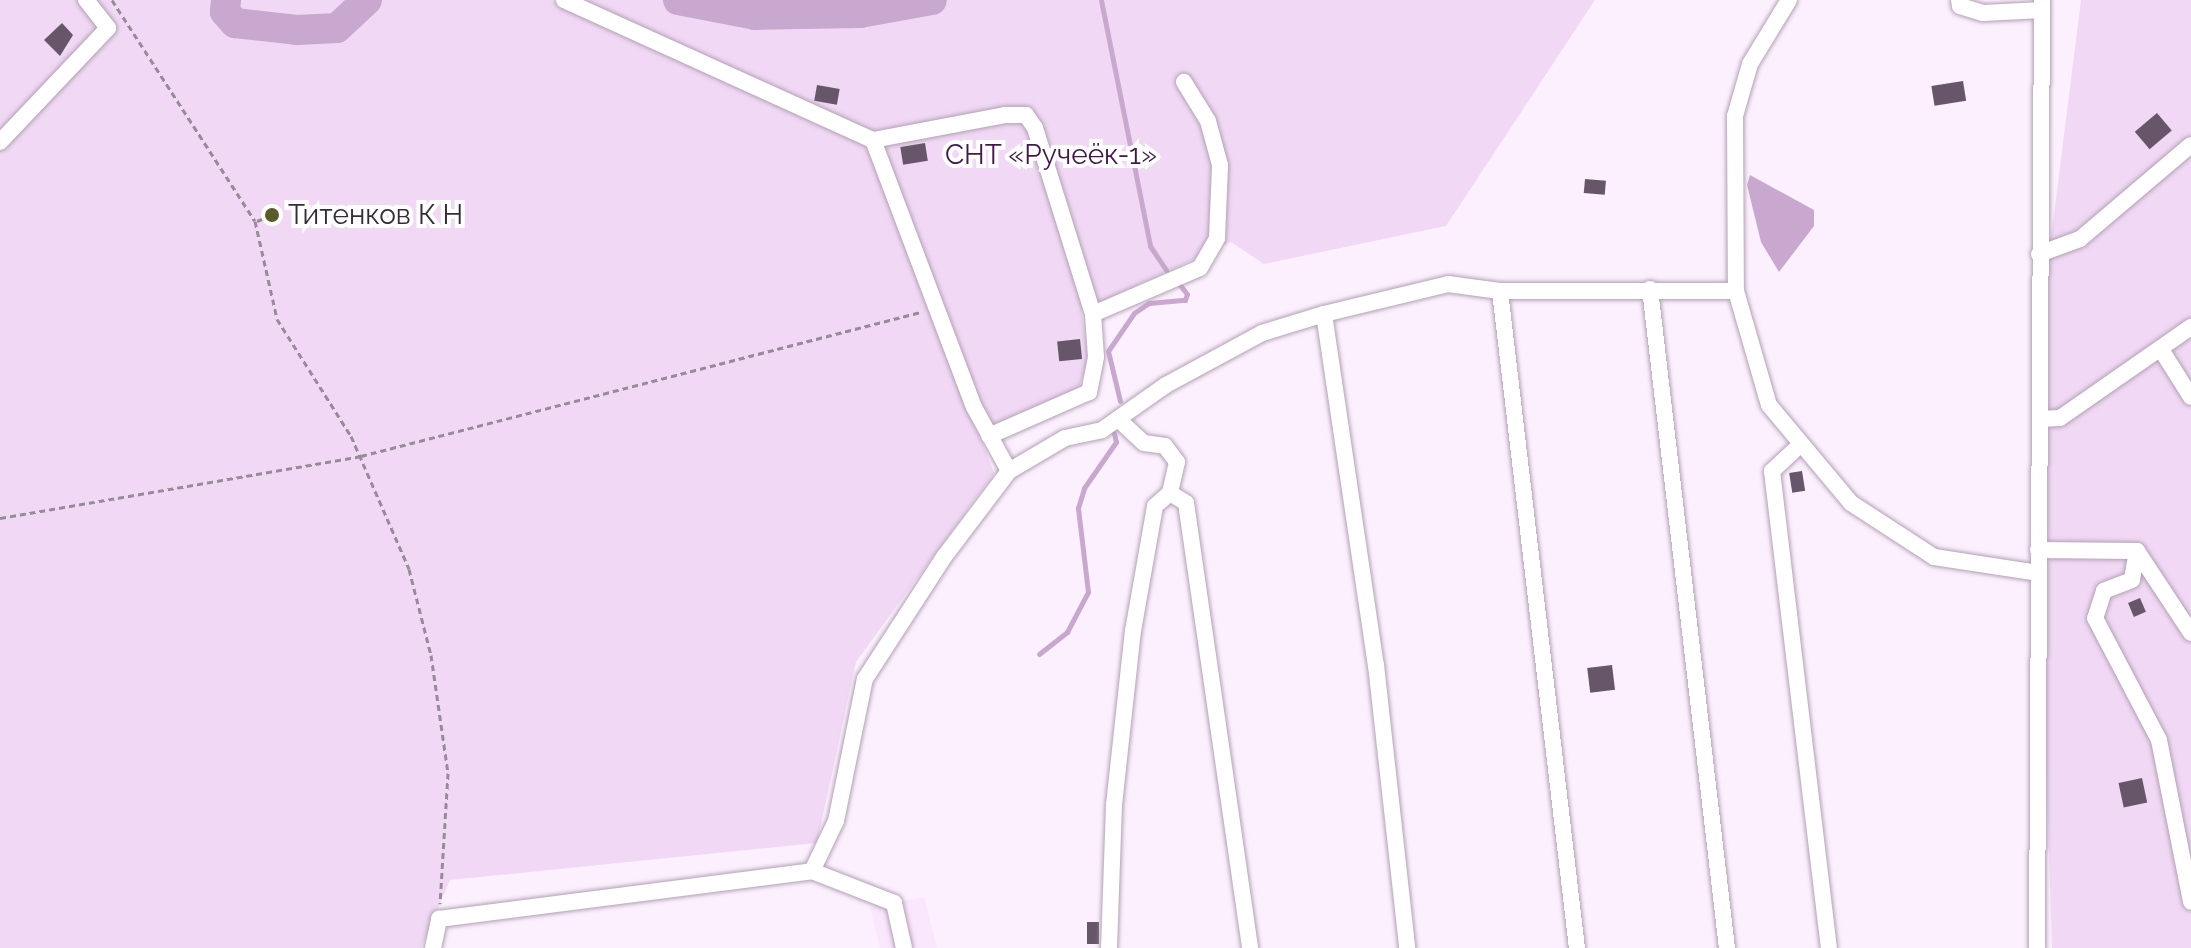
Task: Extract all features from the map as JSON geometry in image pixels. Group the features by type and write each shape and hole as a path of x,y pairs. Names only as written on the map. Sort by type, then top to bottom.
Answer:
{"street":[{"path":"564,0 873,140 1026,115 1035,128 1093,314 1096,357 1089,392 989,436"},
{"path":"1789,0 1750,64 1735,116 1736,291 1769,405 1851,503 1934,557 2038,573"},
{"path":"1959,0 1960,6 1983,13 2042,5 2037,948"},
{"path":"0,142 108,28 92,2"},
{"path":"1093,314 1200,268 1217,238 1220,165 1208,121 1184,82"},
{"path":"873,140 989,436 1009,471"},
{"path":"2039,254 2080,239 2191,145"},
{"path":"812,871 836,821 865,679 944,557 1009,471 1065,438 1102,430 1166,385 1262,333 1324,314 1448,284 1500,291 1736,291"},
{"path":"1650,289 1727,948"},
{"path":"1500,291 1577,948"},
{"path":"1324,314 1376,665 1407,948"},
{"path":"2040,419 2060,418 2162,351 2191,327"},
{"path":"2162,351 2191,397"},
{"path":"1109,948 1114,805 1133,631 1155,506 1170,493 1177,462 1165,446 1144,443 1118,419"},
{"path":"1801,444 1772,471 1829,948"},
{"path":"1170,493 1186,503 1250,948"},
{"path":"2038,550 2137,551"},
{"path":"2137,551 2191,633"},
{"path":"2137,551 2132,580 2104,591 2095,618 2159,740 2191,902"},
{"path":"433,948 439,919 812,871 894,903 904,948"}],"path":[{"path":"112,0 255,221 277,319 361,456 409,569 431,655 448,773 439,919"},
{"path":"255,221 272,215"},
{"path":"0,518 361,456 932,309"}],"shaded area":[{"path":"1750,175 1814,210 1814,226 1779,272 1761,242 1747,185"},
{"path":"924,897 937,948 880,948 870,907"}],"green space":[{"path":"0,0 552,0 869,142 994,473 856,662 817,843 450,880 421,948 0,948"},
{"name":"СНТ «Ручеёк-1»","path":"576,0 1595,0 1446,226 1264,264 1231,242 1081,311 1089,361 1078,388 989,431 878,138"},
{"path":"2081,0 2191,0 2191,948 2052,948 2045,730 2048,261"}],"building":[{"path":"62,23 73,35 60,56 44,40"},
{"path":"1963,81 1966,101 1935,106 1931,86"},
{"path":"817,85 840,89 837,105 814,101"},
{"path":"2157,113 2172,131 2150,149 2135,132"},
{"path":"925,143 928,161 903,165 900,147"},
{"path":"1585,179 1606,181 1605,195 1584,193"},
{"path":"1080,339 1082,359 1059,361 1057,341"},
{"path":"1802,471 1805,491 1792,493 1789,473"},
{"path":"2140,598 2146,612 2134,617 2128,603"},
{"path":"1612,665 1615,690 1590,693 1587,668"},
{"path":"2142,778 2147,802 2124,807 2119,783"},
{"path":"1087,922 1099,922 1099,944 1087,944"}],"waterway":[{"path":"226,0 225,12 235,23 297,30 337,28 367,0"},
{"path":"678,0 755,15 860,13 932,0"},
{"path":"1101,0 1150,246 1166,270"},
{"path":"1120,401 1108,351 1134,313 1149,303 1185,300 1187,294 1177,281"},
{"path":"1039,654 1067,632 1088,592 1078,508 1084,488 1116,442 1114,433"}],"place":[{"name":"Титенков К Н","path":"272,215"}]}
